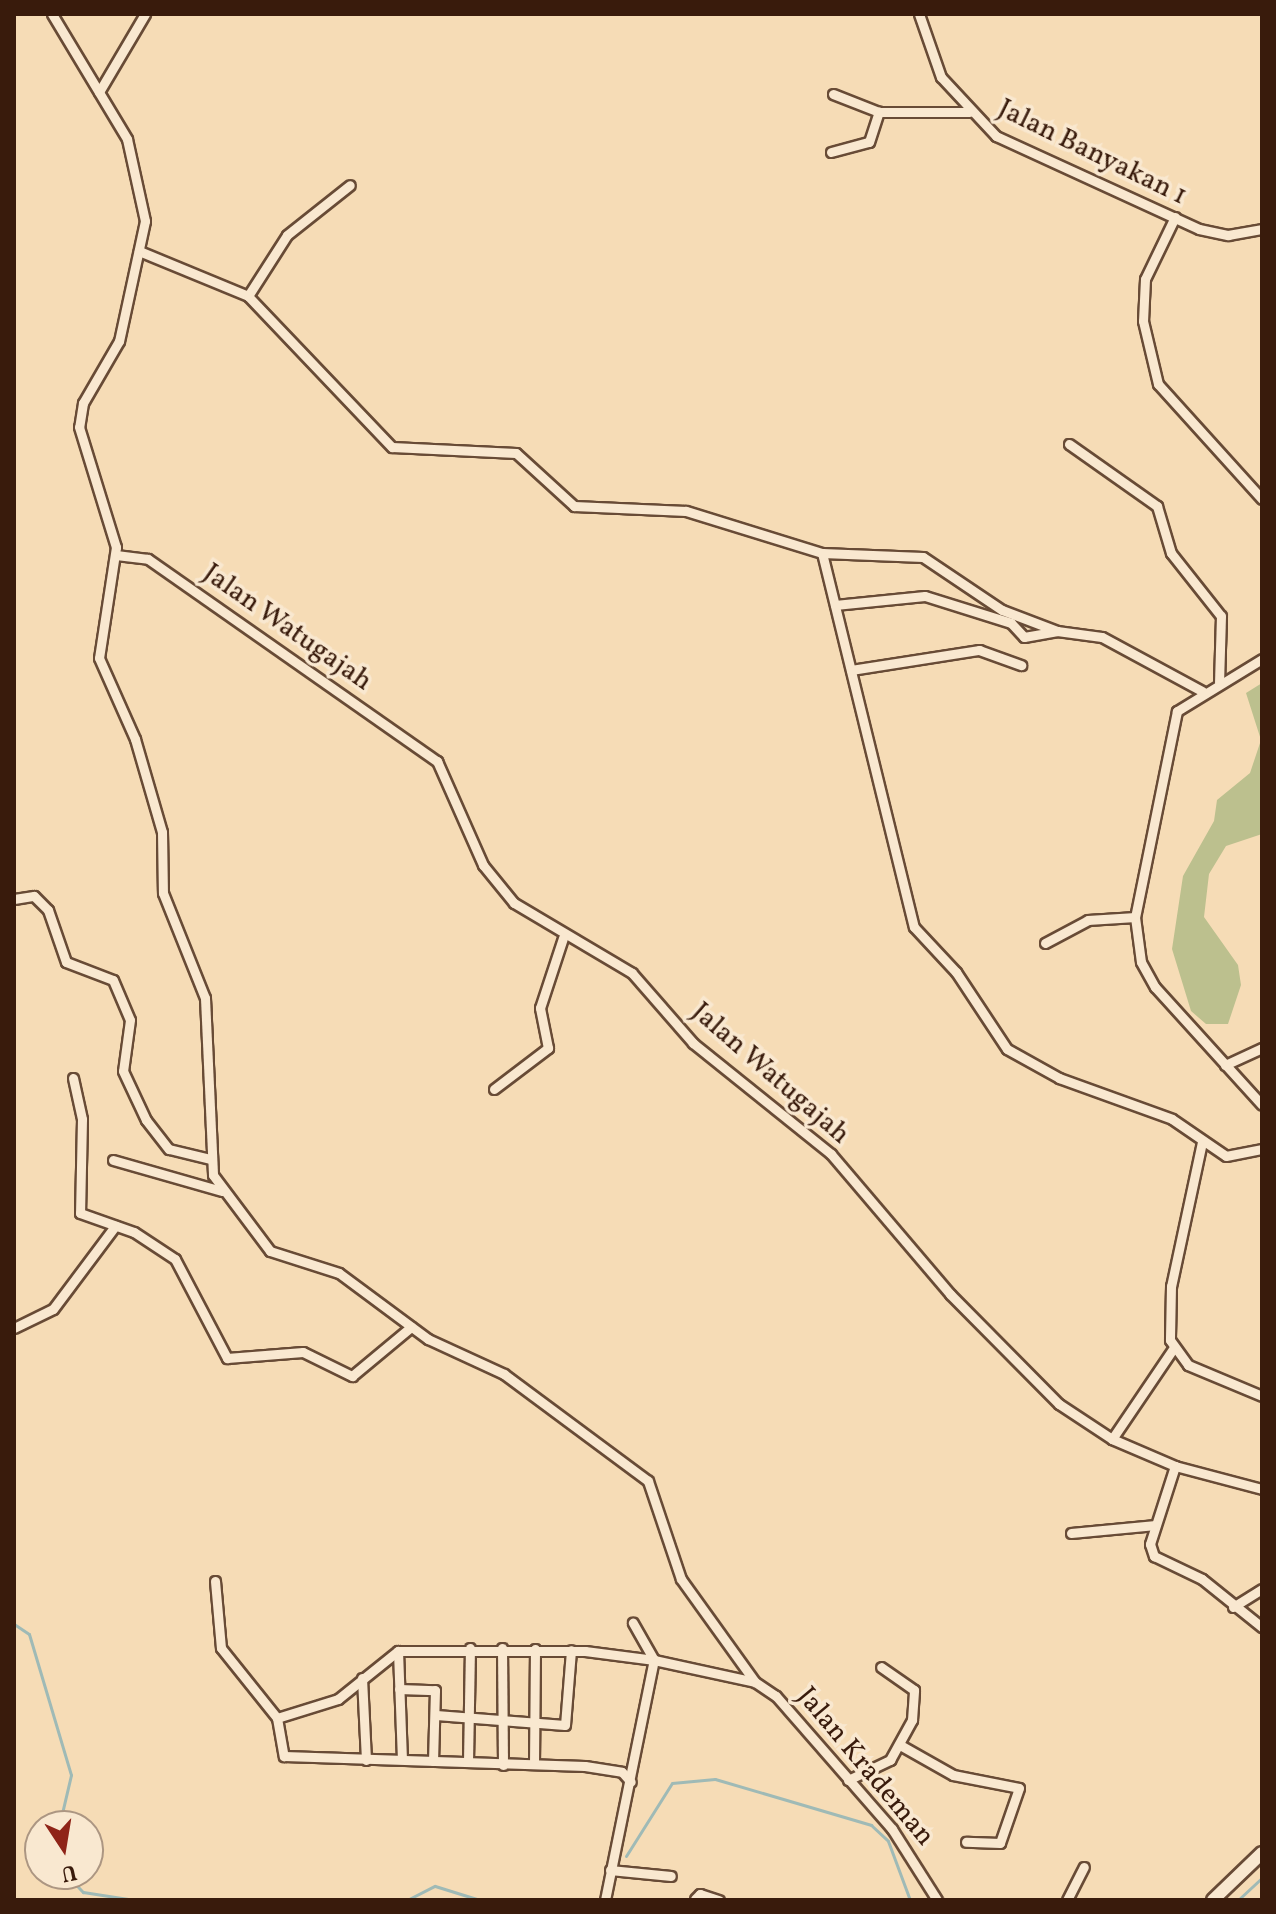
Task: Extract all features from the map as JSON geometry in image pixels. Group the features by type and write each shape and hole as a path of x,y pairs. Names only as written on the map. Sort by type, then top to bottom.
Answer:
{"main road":[{"path":"1213,1900 1262,1853"}],"street":[{"path":"52,14 130,151 145,221 119,341 80,415 85,461 116,555 102,599 99,658 135,739 162,832 163,893 205,998 210,1159 222,1191 270,1251 339,1273 411,1327 504,1374 648,1481 681,1579 755,1682"},
{"path":"99,92 145,14"},
{"name":"Jalan Banyakan 1","path":"919,14 941,77 969,112 1011,144 1213,233 1262,229"},
{"path":"833,94 879,112 969,112"},
{"path":"831,152 869,142 879,112"},
{"path":"248,296 287,235 350,185"},
{"path":"1175,217 1143,291 1158,384 1262,499"},
{"path":"139,251 248,296 392,447 516,453 574,506 686,511 822,553 923,557 979,599 1057,631 1120,644 1202,691"},
{"path":"1069,444 1157,506 1171,553 1221,616 1219,682"},
{"path":"822,553 914,927 956,972 1007,1049 1059,1078 1172,1119 1226,1156 1262,1149"},
{"name":"Jalan Watugajah","path":"116,555 148,559 437,761 498,887 563,938 632,973 711,1059 831,1154 1010,1360 1112,1439 1175,1466 1262,1489"},
{"path":"835,605 925,596 1011,623 1024,637 1057,631"},
{"path":"851,670 979,650 1021,665"},
{"path":"1262,659 1202,691 1173,721 1135,917 1141,962 1155,987 1262,1105"},
{"path":"14,899 34,896 48,910 66,962 113,980 130,1020 123,1071 146,1120 169,1149 210,1159"},
{"path":"1045,943 1088,920 1135,917"},
{"path":"494,1089 548,1048 540,1008 563,938"},
{"path":"1225,1065 1262,1048"},
{"path":"73,1078 82,1119 80,1213 115,1226 175,1259 222,1352 234,1361 303,1352 352,1376 411,1327"},
{"path":"1112,1439 1173,1349 1168,1303 1202,1142"},
{"path":"113,1160 222,1191"},
{"path":"14,1328 53,1309 115,1226"},
{"path":"1173,1349 1198,1371 1262,1396"},
{"path":"1175,1466 1156,1525 1154,1556 1202,1579 1233,1607 1262,1627"},
{"path":"1071,1533 1156,1525"},
{"path":"215,1581 224,1654 277,1718 284,1756 534,1764 622,1772 631,1782"},
{"path":"1233,1607 1262,1589"},
{"path":"605,1900 654,1660 633,1623"},
{"path":"468,1762 470,1648"},
{"name":"Jalan Krademan","path":"398,1651 470,1648 571,1650 654,1660 755,1682 792,1710 919,1865 937,1900"},
{"path":"502,1648 503,1765"},
{"path":"534,1764 535,1649"},
{"path":"436,1715 468,1723 535,1724 570,1720 571,1650"},
{"path":"277,1718 338,1699 398,1651"},
{"path":"398,1651 402,1759"},
{"path":"848,1780 890,1760 900,1745 914,1690 881,1667"},
{"path":"362,1678 366,1760"},
{"path":"399,1689 432,1688 436,1715 433,1761"},
{"path":"900,1745 953,1775 1019,1788 1000,1843 966,1842"},
{"path":"1067,1900 1084,1867"},
{"path":"610,1870 671,1876"},
{"path":"695,1899 700,1894 719,1900"}],"green space":[{"path":"1262,683 1262,834 1226,846 1209,874 1204,917 1238,965 1241,985 1228,1024 1206,1024 1191,1011 1172,949 1183,876 1214,821 1217,800 1250,773 1261,740 1246,693"}],"waterway":[{"path":"14,1624 29,1634 71,1775 63,1810"},
{"path":"626,1856 672,1783 715,1779 871,1825 888,1841 910,1900"},
{"path":"1238,1900 1262,1878"},
{"path":"407,1900 435,1886 480,1900"},
{"path":"81,1890 134,1900"}]}
